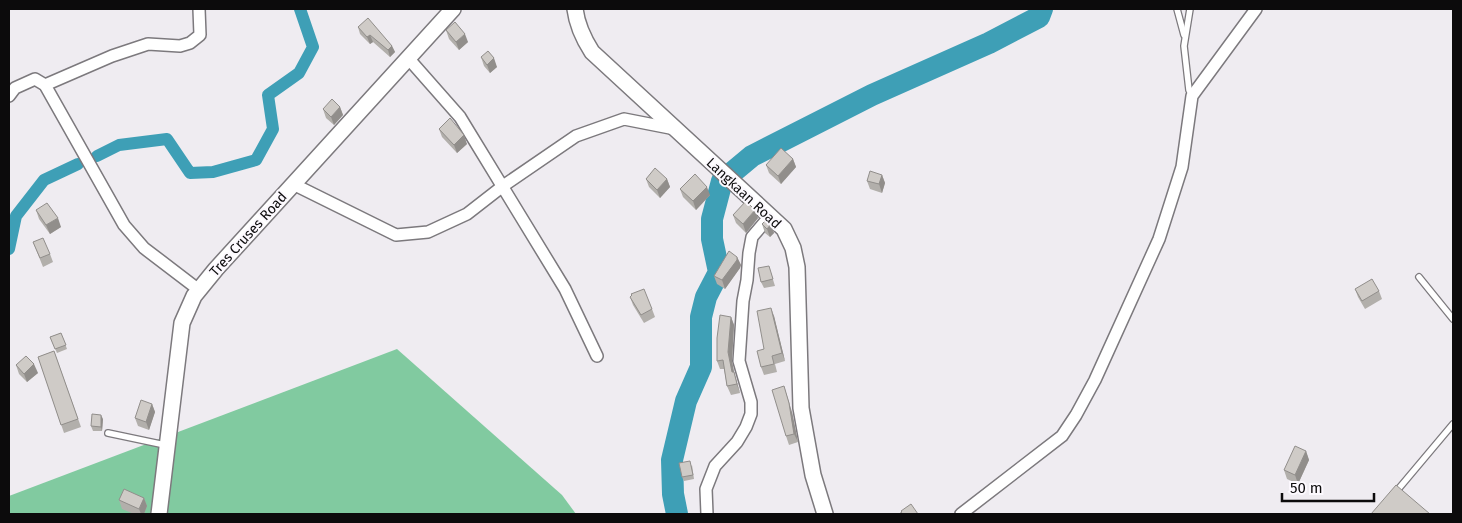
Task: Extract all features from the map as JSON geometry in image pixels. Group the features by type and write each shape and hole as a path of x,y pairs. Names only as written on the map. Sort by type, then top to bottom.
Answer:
{"main road":[{"name":"Tres Cruses Road","path":"159,514 182,323 194,296 216,269 453,9"},
{"name":"Langkaan Road","path":"575,9 582,38 592,52 784,229 793,248 797,267 801,408 813,475 825,514"}],"street":[{"path":"44,85 112,56 148,44 180,46 190,43 200,35 199,9"},
{"path":"961,514 1062,436 1076,415 1095,380 1159,239 1182,167 1192,96 1256,9"},
{"path":"408,58 460,117 565,289 597,356"},
{"path":"9,96 15,88 35,79 44,85 124,225 144,248 199,290"},
{"path":"293,184 396,235 428,232 467,214 502,186 576,136 624,119 674,128"},
{"path":"708,514 706,489 715,466 737,442 746,428 751,414 751,402 739,361 743,301 752,237 770,216"}],"lane":[{"path":"1177,9 1184,37"},
{"path":"1190,9 1184,46 1189,90 1192,96"},
{"path":"1419,277 1453,319"},
{"path":"1390,499 1453,424"},
{"path":"108,433 167,445"}],"green space":[{"path":"397,349 562,495 576,514 9,514 9,496"}],"building":[{"path":"368,18 392,46 388,50 370,35 367,37 358,27"},
{"path":"455,22 465,34 456,42 446,30"},
{"path":"488,51 494,58 487,65 481,57"},
{"path":"332,99 340,107 331,117 323,109"},
{"path":"450,118 464,135 454,145 439,129"},
{"path":"781,148 793,159 778,176 766,165"},
{"path":"655,168 667,179 657,190 646,179"},
{"path":"870,171 882,175 879,184 867,181"},
{"path":"695,174 707,187 693,201 680,189"},
{"path":"746,201 755,210 743,224 733,215"},
{"path":"47,203 58,218 46,225 36,210"},
{"path":"766,220 771,224 767,229 762,224"},
{"path":"43,238 50,254 40,258 33,242"},
{"path":"729,251 737,257 737,260 722,280 714,276"},
{"path":"769,266 773,279 761,282 758,268"},
{"path":"1372,279 1379,291 1362,301 1355,289"},
{"path":"644,289 652,309 641,315 630,297 631,294"},
{"path":"771,308 782,353 772,356 774,364 761,367 757,351 764,349 757,311"},
{"path":"720,315 731,317 728,352 732,372 734,372 737,384 727,386 723,360 717,361"},
{"path":"61,333 66,345 55,349 50,337"},
{"path":"54,351 78,419 61,425 38,357"},
{"path":"26,356 34,364 24,374 16,365"},
{"path":"784,386 794,434 786,436 772,390"},
{"path":"141,400 152,404 146,422 135,418"},
{"path":"92,414 101,415 101,427 91,426"},
{"path":"1295,446 1306,451 1295,475 1284,470"},
{"path":"690,461 693,475 682,477 679,463"},
{"path":"1396,485 1430,514 1371,514"},
{"path":"124,489 144,498 139,509 119,500"},
{"path":"911,504 918,514 899,514 901,511"}],"waterway":[{"path":"97,156 119,145 167,139 190,173 213,172 256,160 273,129 268,95 299,73 313,47 300,9"},
{"path":"677,514 673,494 672,460 686,401 701,367 701,317 706,297 719,272 712,239 712,219 722,181 752,156 872,95 989,43 1039,17 1042,9"},
{"path":"9,249 16,216 44,180 78,164"}]}
